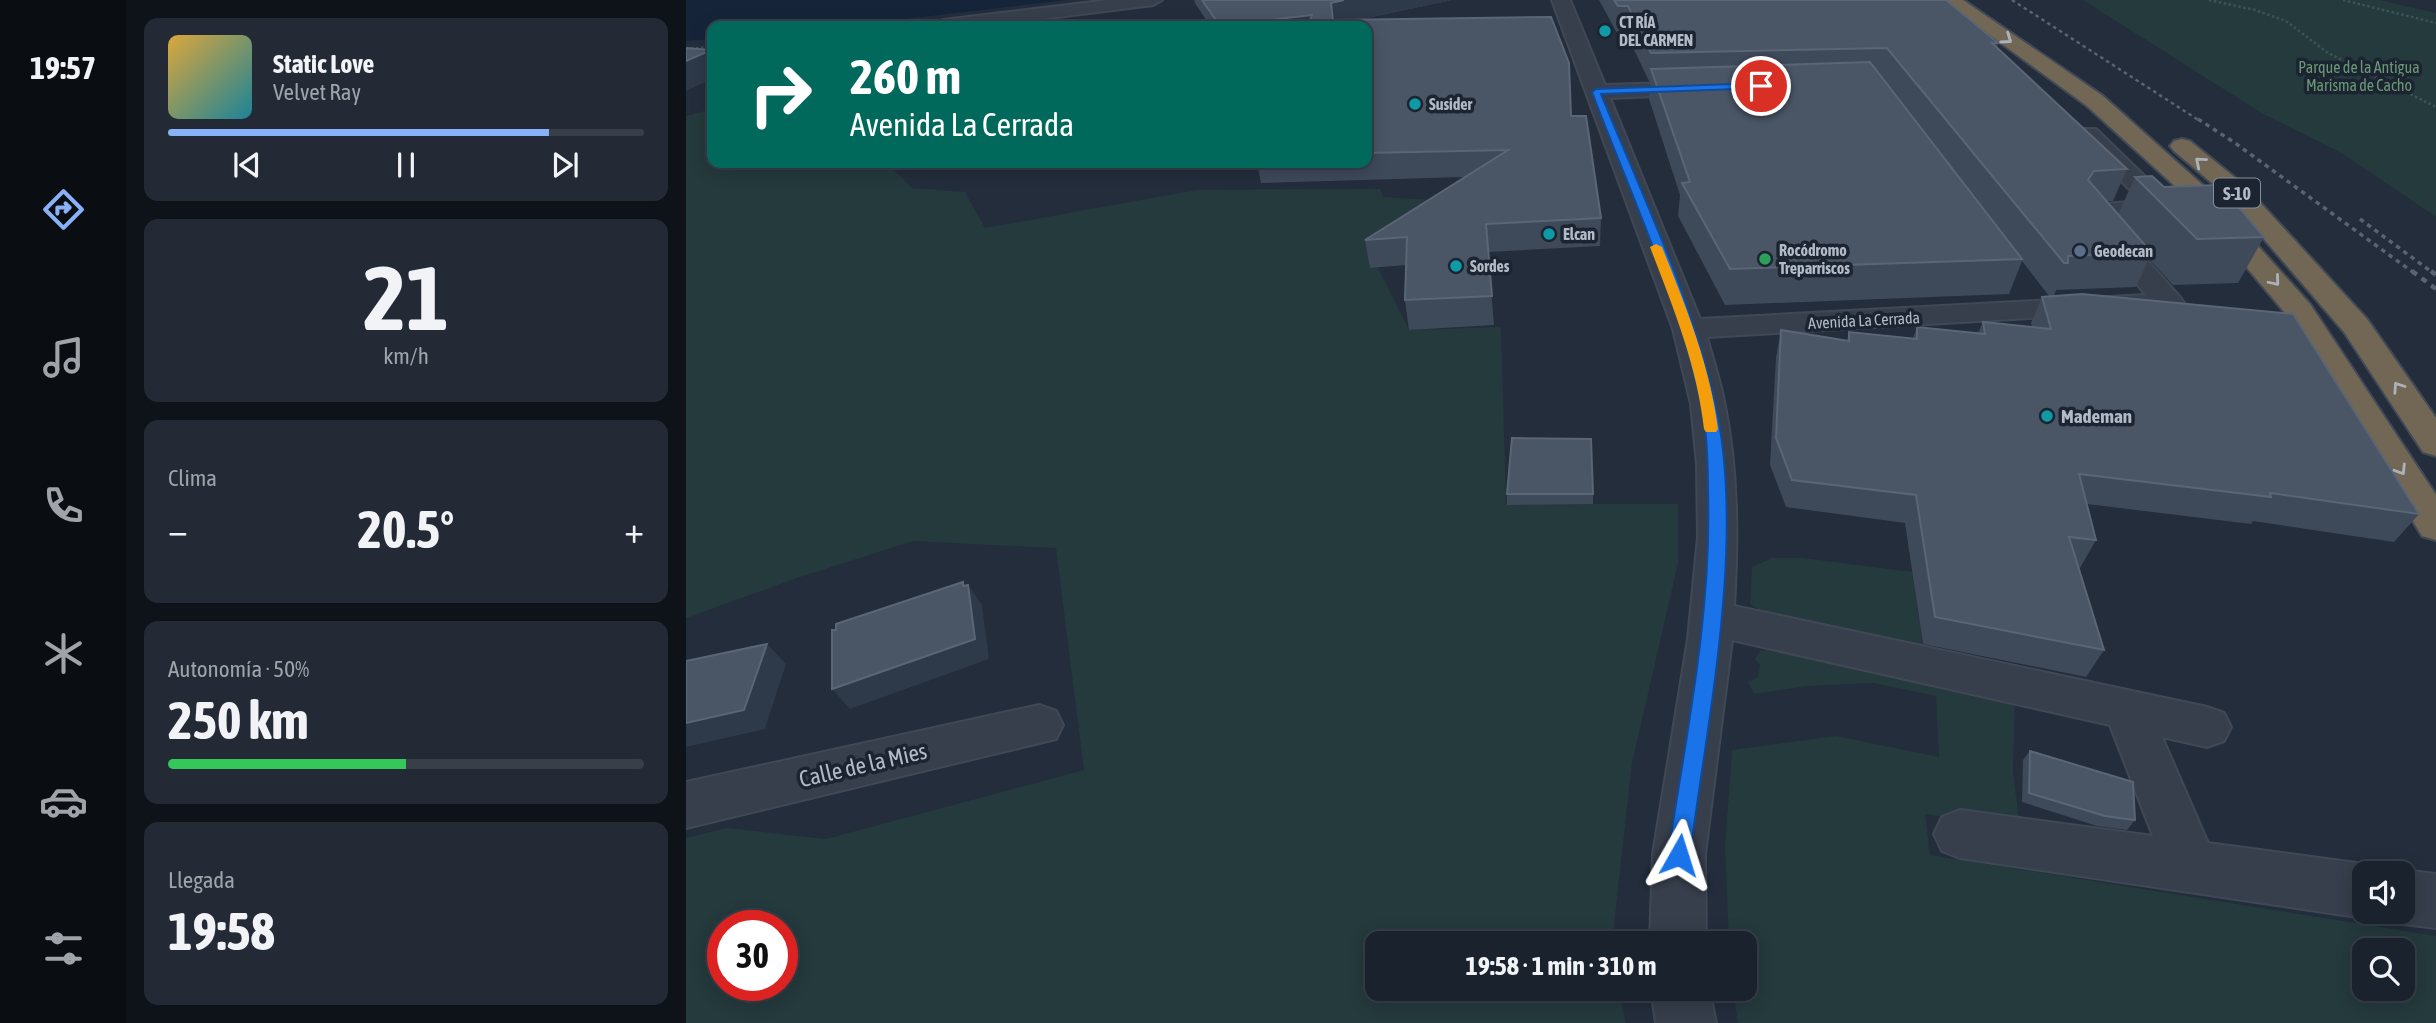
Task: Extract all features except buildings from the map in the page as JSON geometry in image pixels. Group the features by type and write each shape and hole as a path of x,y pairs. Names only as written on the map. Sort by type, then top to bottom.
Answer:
{"highway":[{"name":"S-10","path":"1951,0 2095,101 2197,193 2299,310 2436,526"},
{"name":"S-10","path":"1982,0 2131,104 2235,190 2356,326 2436,444"}],"street":[{"path":"983,21 1153,0"},
{"path":"1561,0 1689,329 1708,404 1715,464 1718,537 1711,618 1680,843 1678,931"},
{"name":"Avenida La Cerrada","path":"1689,329 2032,300 2169,303 2090,212 2162,208 2113,157 2017,69"},
{"path":"1596,92 1720,87"},
{"path":"1711,618 2207,727"},
{"path":"2127,710 2192,867"},
{"name":"Calle de la Mies","path":"686,805 1039,725"},
{"path":"1960,834 2352,889"},
{"path":"2415,898 2436,901"},
{"path":"1682,1001 1686,1023"}],"path":[{"path":"2209,0 2255,10 2286,21 2328,53 2436,107"},
{"path":"2222,2 2229,0"},
{"path":"2343,0 2436,23"},
{"path":"686,48 707,47"}],"green space":[{"name":"Parque de la Antigua Marisma de Cacho","path":"2083,0 2379,0 2436,13 2436,217 2340,152 2263,114"},
{"path":"707,110 707,168 892,168 912,188 965,192 985,228 1196,190 1380,189 1383,197 1469,202 1376,264 1409,330 1501,327 1506,504 1678,504 1678,563 1632,763 1613,931 1365,931 1365,1001 1621,1001 1626,1023 686,1023 686,838 727,828 826,839 1084,770 1056,548 913,541 803,576 686,618 686,116"},
{"path":"1772,558 1803,558 1912,572 1924,654 1770,616 1750,604 1752,567"},
{"path":"1797,645 2015,693 2013,773 2020,828 1925,814 1930,855 2436,936 2436,1023 1738,1023 1735,1001 1757,1001 1757,931 1728,931 1725,847 1732,750 1836,736 1939,757 1936,696 1873,683 1807,686 1754,694 1748,682 1758,677 1760,665 1755,659 1760,651"}],"water":[{"path":"686,0 1067,0 888,21 707,21 707,39 686,41"}],"railway":[{"path":"2012,0 2200,121"},
{"path":"2198,119 2414,273"},
{"path":"2360,219 2433,273"},
{"path":"2412,271 2436,289"},
{"path":"2431,271 2436,275"}],"slow traffic":[{"path":"1656,247 1689,329 1708,404 1711,429"}],"place":[{"name":"CT RÍA DEL CARMEN","path":"1605,31"},
{"name":"Susider","path":"1415,104"},
{"name":"Elcan","path":"1549,234"},
{"name":"Geodecan","path":"2080,251"},
{"name":"Rocódromo Treparriscos","path":"1765,259"},
{"name":"Sordes","path":"1456,266"},
{"name":"Mademan","path":"2047,416"}],"route":[{"path":"1679,855 1710,639 1718,537 1715,464 1708,404 1689,329 1596,92 1761,86"}]}
